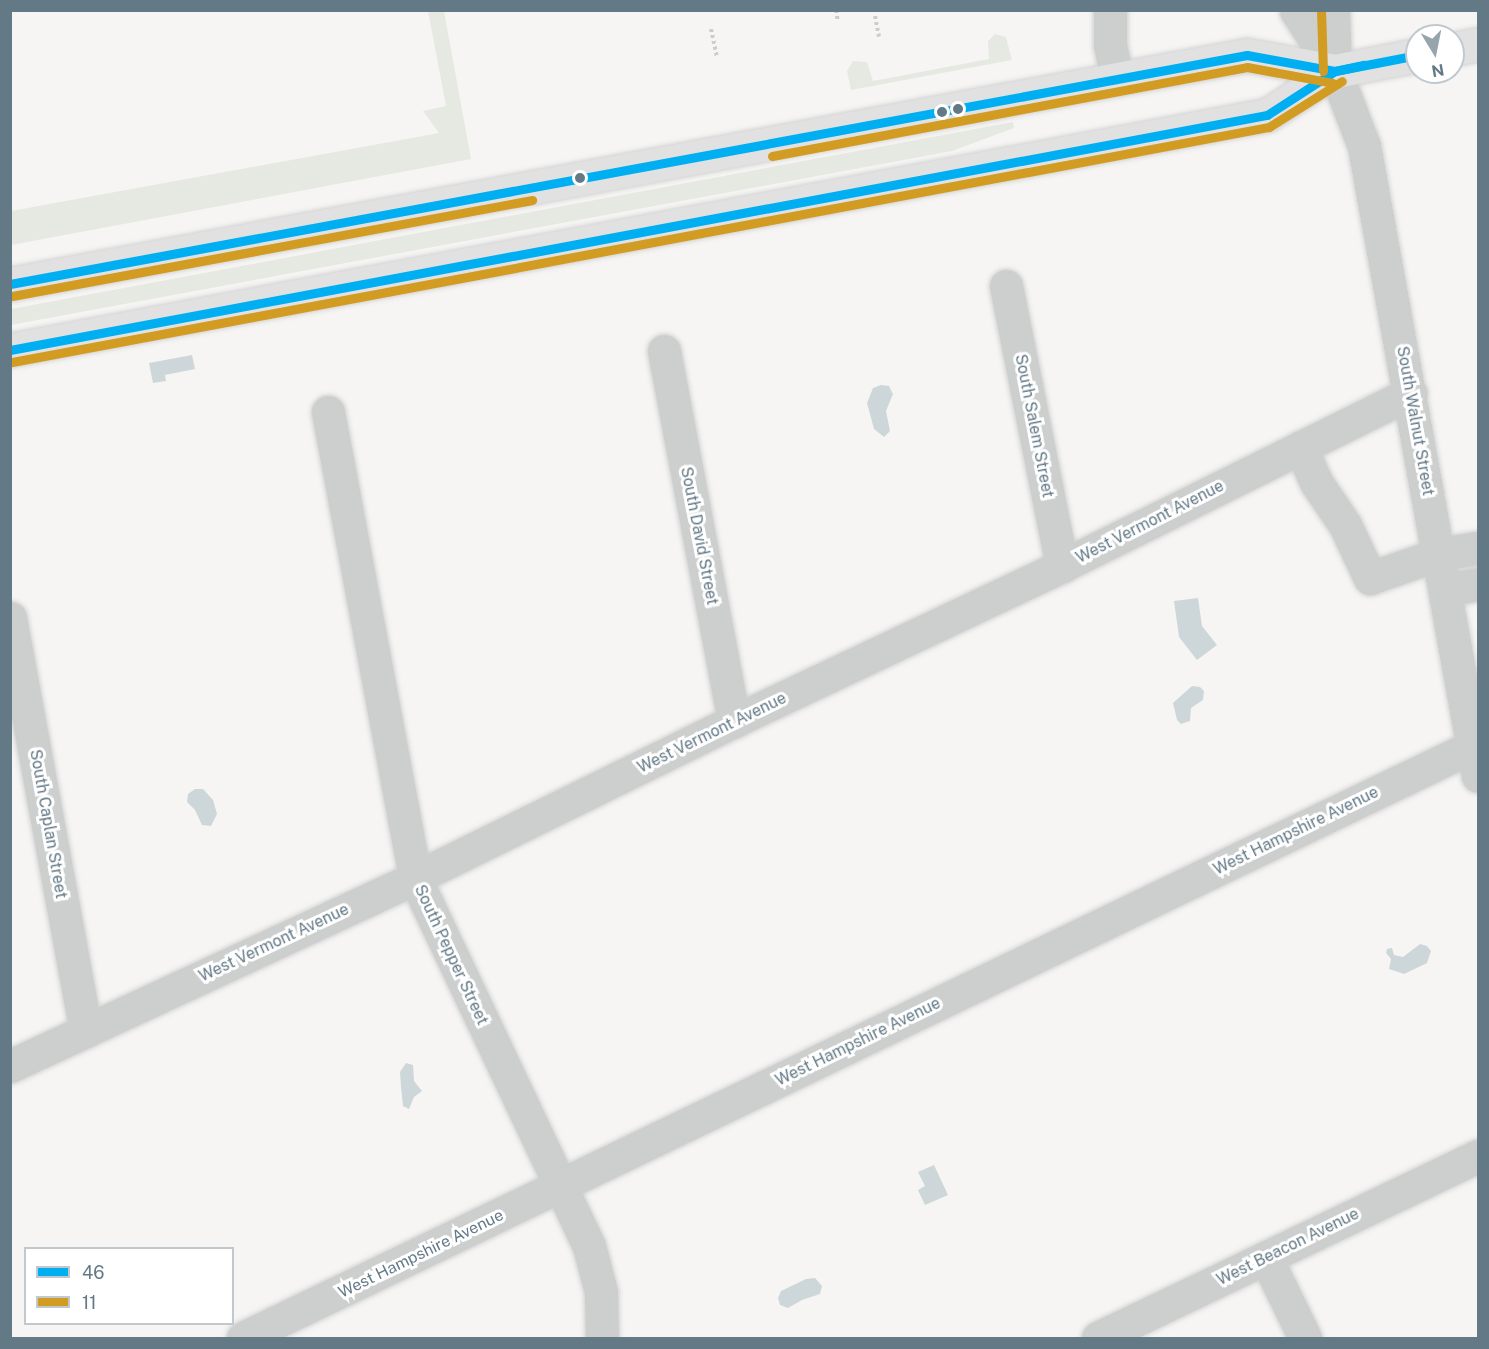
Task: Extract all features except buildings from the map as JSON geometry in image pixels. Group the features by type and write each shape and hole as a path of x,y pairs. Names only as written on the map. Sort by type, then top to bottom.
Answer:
{"main road":[{"path":"10,284 1247,55 1335,70 1405,58"},
{"path":"10,350 1268,116 1335,70"}],"street":[{"path":"1110,10 1110,45 1117,79"},
{"path":"1296,10 1335,70"},
{"path":"1333,10 1335,70"},
{"name":"South Walnut Street","path":"1335,70 1364,146 1476,761"},
{"name":"South Salem Street","path":"1006,286 1062,566"},
{"name":"South David Street","path":"664,351 734,721"},
{"name":"West Vermont Avenue","path":"10,1066 415,878 734,721 1062,566 1410,393"},
{"name":"South Pepper Street","path":"328,412 415,878 561,1186 596,1268 601,1292 602,1338"},
{"path":"1301,447 1316,482 1345,525 1370,578 1439,554 1479,548"},
{"path":"1445,590 1479,584"},
{"name":"South Caplan Street","path":"10,618 86,1031"},
{"name":"West Hampshire Avenue","path":"243,1338 561,1186 1476,761"},
{"name":"West Beacon Avenue","path":"1098,1338 1479,1156"},
{"path":"1266,1258 1305,1338"}],"path":[{"path":"836,10 838,22"},
{"path":"875,16 879,37"},
{"path":"711,29 717,57"}],"shaded area":[{"path":"428,11 444,11 471,159 11,245 11,211 439,133 423,111 446,106"},
{"path":"995,34 1006,37 1012,60 851,90 847,71 853,61 867,62 873,81 989,59 988,41"},
{"path":"1013,122 1014,128 952,151 11,325 11,309"},
{"path":"192,355 195,369 165,375 166,381 153,383 149,363"},
{"path":"881,385 889,386 893,394 886,411 890,431 884,437 874,429 867,403 873,388"},
{"path":"1198,598 1202,626 1217,645 1197,660 1179,637 1174,601"},
{"path":"1192,686 1200,687 1204,691 1203,700 1191,708 1190,721 1181,724 1177,720 1173,703"},
{"path":"195,789 203,789 213,800 217,814 211,826 202,825 195,810 187,802 188,794"},
{"path":"1420,944 1427,946 1431,951 1427,963 1404,974 1389,969 1391,959 1386,953 1387,949 1392,948 1394,955 1403,957"},
{"path":"406,1063 413,1065 414,1081 422,1091 414,1097 409,1109 403,1106 400,1072"},
{"path":"934,1165 948,1195 925,1205 918,1190 925,1186 918,1172"},
{"path":"815,1278 822,1286 820,1294 788,1308 780,1305 778,1298 781,1291 806,1279"}],"transit line":[{"name":"11","path":"1321,10 1323,71"},
{"name":"46","path":"10,284 1247,55 1335,71 1364,65"},
{"name":"46","path":"10,350 1267,115 1335,71 1405,57"},
{"name":"11","path":"772,156 1247,67 1333,83"},
{"name":"11","path":"12,362 1269,127 1342,81"},
{"name":"11","path":"12,296 532,200"}]}
